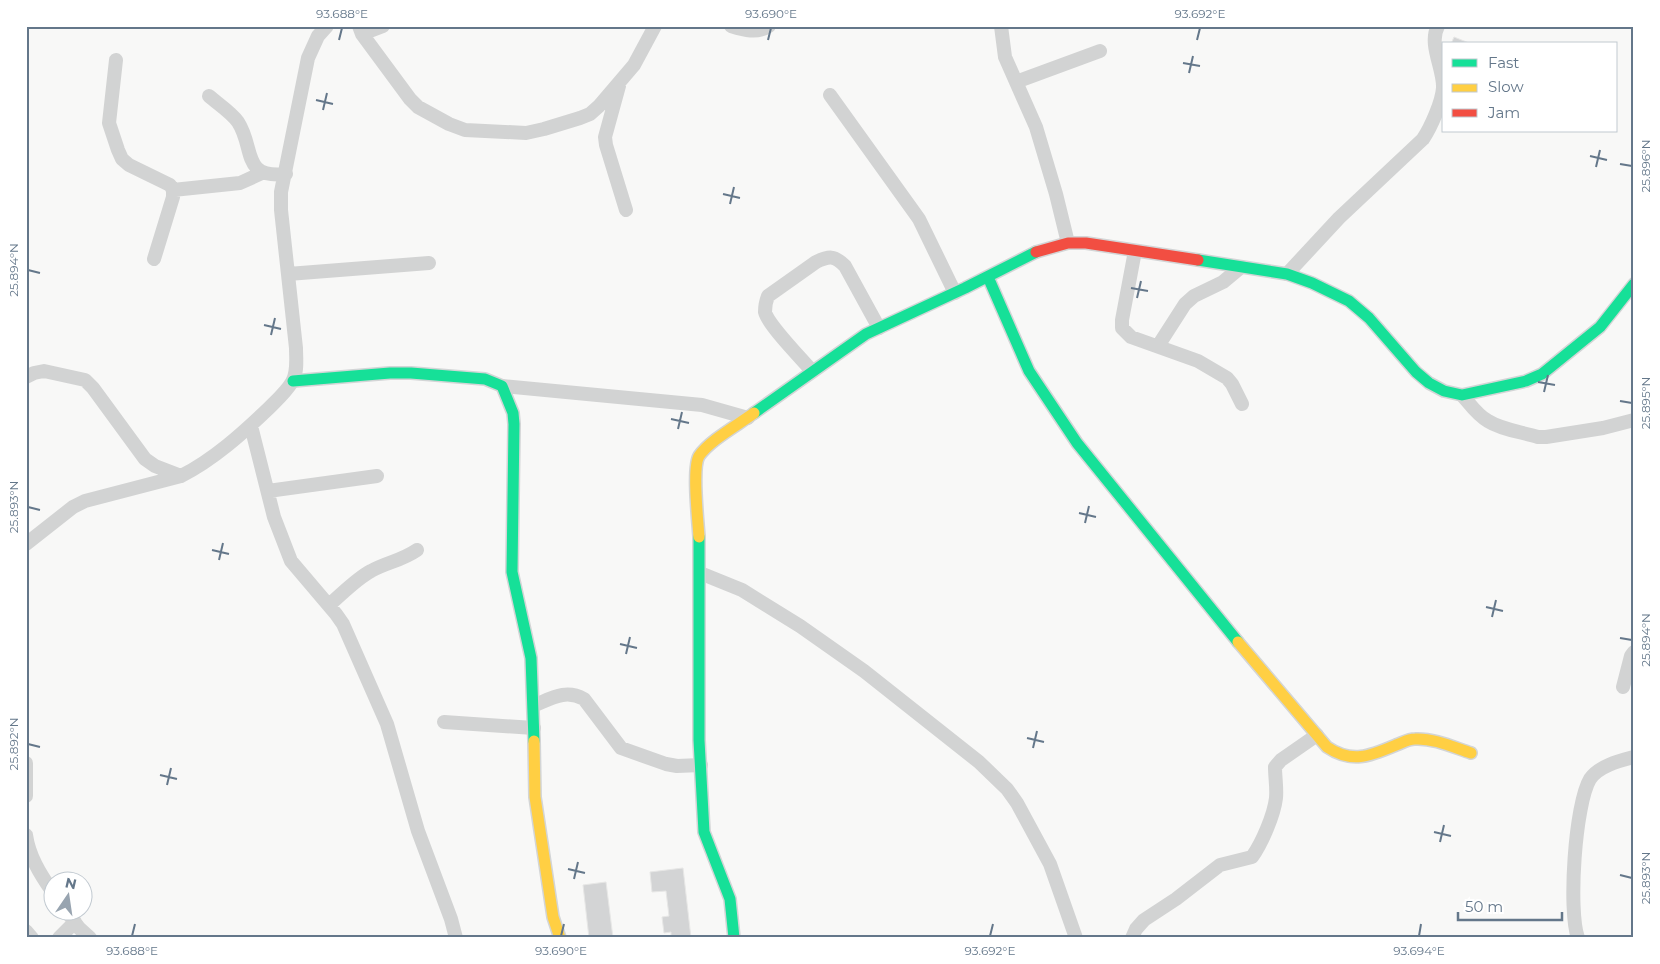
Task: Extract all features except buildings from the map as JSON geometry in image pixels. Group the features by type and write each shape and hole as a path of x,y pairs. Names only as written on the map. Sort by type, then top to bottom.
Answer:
{"street":[{"path":"26,544 73,507 85,501 181,476 195,469 251,426 293,381 296,366 296,348 281,210 281,192 308,58 315,41 327,26"},
{"path":"383,26 360,30 410,99 418,107 449,124 465,130 526,133 590,114 634,65 655,26"},
{"path":"731,26 743,30 756,31 769,26"},
{"path":"1001,26 1006,57 1036,127 1068,243"},
{"path":"1434,27 1442,83"},
{"path":"1016,82 1100,51"},
{"path":"116,60 109,123 118,150 122,159 129,166 170,185 173,190 173,197 154,259"},
{"path":"620,82 607,128 606,145 626,210"},
{"path":"1287,274 1339,218 1424,139 1431,128 1442,92"},
{"path":"830,95 919,219 955,293"},
{"path":"208,96 238,122 254,165 262,173 272,176 286,174"},
{"path":"590,114 607,128"},
{"path":"173,190 240,183 262,173"},
{"path":"734,938 730,899 704,832 699,740 700,573 696,471 698,458 707,447 848,344 1038,251 1068,243 1086,243 1287,274 1307,280 1355,305 1370,319 1415,372 1427,382 1453,394 1462,395 1526,382 1542,374 1600,327 1634,284"},
{"path":"1136,250 1122,328 1131,337 1198,360 1227,378 1242,404"},
{"path":"812,371 772,325 766,313 766,304 768,296 816,262 832,257 844,266 879,328"},
{"path":"288,274 429,263"},
{"path":"1158,346 1185,304 1194,296 1222,282 1241,267"},
{"path":"988,277 1029,371 1076,443 1246,652 1328,747 1344,757 1370,755 1412,738 1425,739 1471,753"},
{"path":"26,377 44,371 85,380 93,388 145,459 155,466 181,476"},
{"path":"293,381 390,373 485,379 502,386 702,405 748,418"},
{"path":"502,386 513,413 514,424 512,572 531,656 534,705 535,797 553,916 560,938"},
{"path":"1462,395 1488,422 1538,437 1603,428 1634,420"},
{"path":"251,426 274,517 291,561 343,624 382,712 418,830 451,919 456,938"},
{"path":"268,491 377,476"},
{"path":"329,605 368,572 405,558 417,550"},
{"path":"700,573 742,590 800,626 864,671 980,762 1007,789 1017,803 1050,864 1076,938"},
{"path":"1623,687 1631,656 1634,652"},
{"path":"534,705 565,693 576,694 584,699 621,748 666,764 677,766 701,765"},
{"path":"444,722 534,728"},
{"path":"1132,938 1144,920 1176,899 1220,865 1252,857 1257,849 1276,798 1275,767 1281,760 1318,735"},
{"path":"1578,938 1575,929 1574,912 1575,854 1579,812 1584,792 1591,778 1600,770 1634,757"},
{"path":"26,763 26,796"},
{"path":"26,835 42,876"},
{"path":"59,938 68,922"},
{"path":"76,922 90,938"},
{"path":"26,931 32,938"}],"traffic: fast":[{"path":"754,413 866,334 965,288 1036,252"},
{"path":"1198,260 1287,274 1312,283 1349,301 1369,318 1416,372 1429,383 1444,391 1462,395 1526,381 1542,374 1600,327 1634,284"},
{"path":"988,277 1029,371 1077,443 1238,642"},
{"path":"293,381 411,373 485,379 502,386 513,413 514,424 512,572 531,658 534,741"},
{"path":"699,537 699,740 704,832 730,899 734,938"}],"traffic: slow":[{"path":"699,537 696,483 699,456 717,439 754,413"},
{"path":"1238,642 1327,747 1336,752 1353,757 1369,755 1407,740 1422,739 1436,741 1471,753"},
{"path":"534,741 535,797 553,917 560,938"}],"traffic: jam":[{"path":"1036,252 1068,243 1086,243 1198,260"}]}
